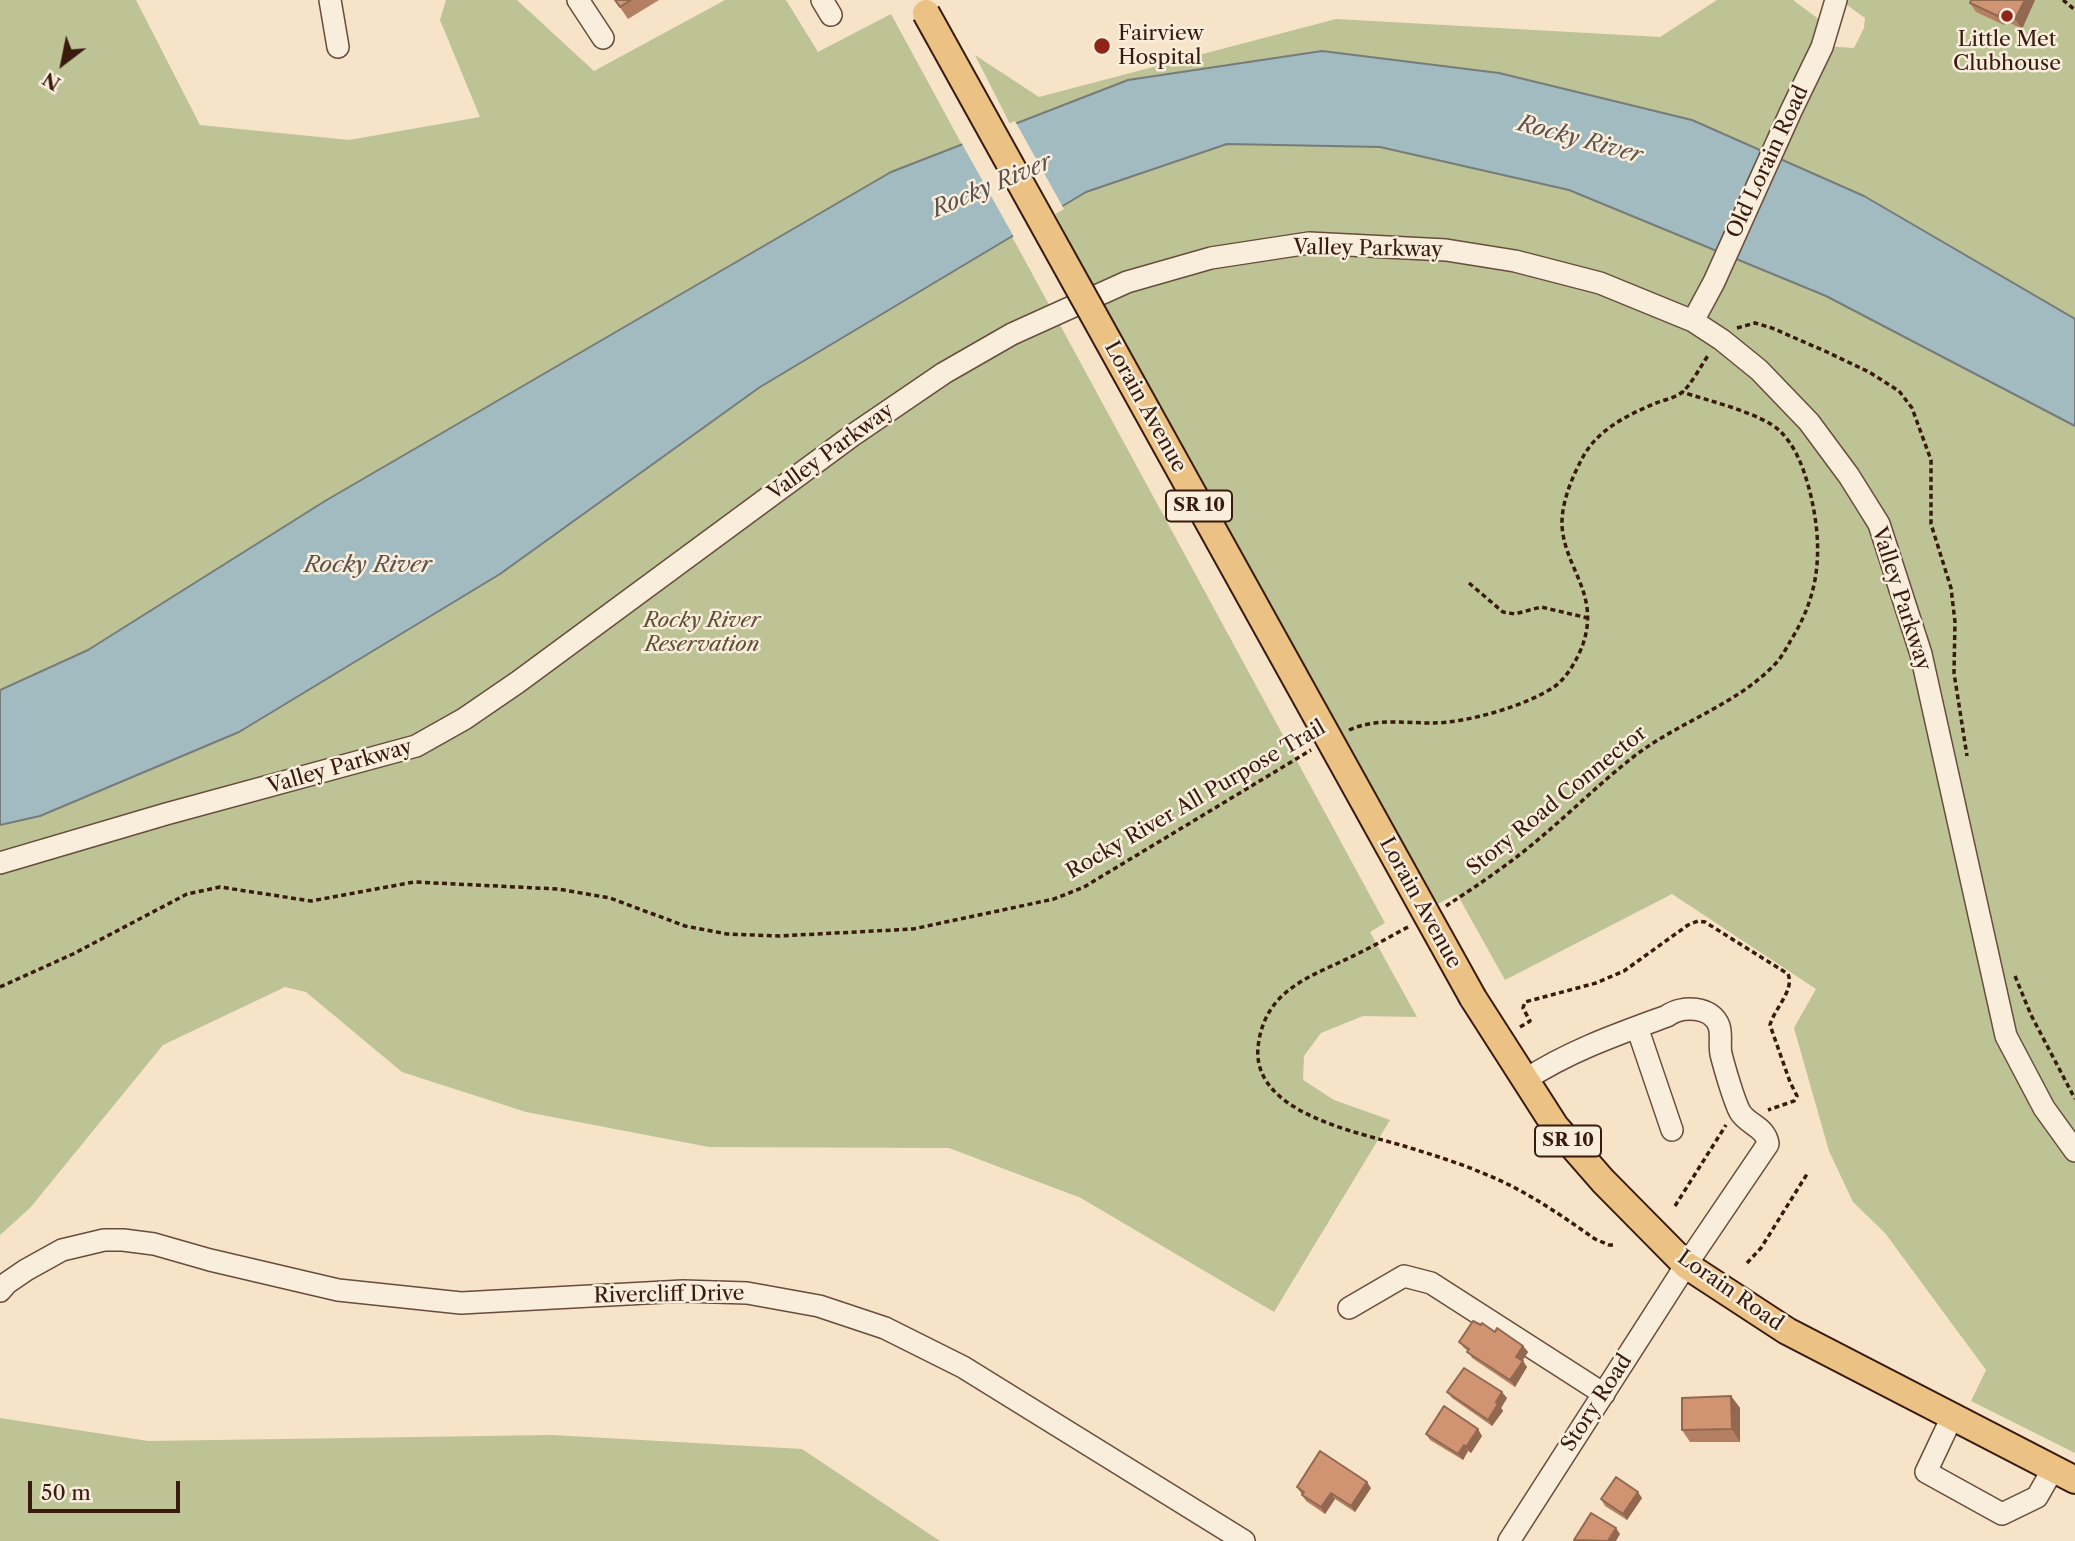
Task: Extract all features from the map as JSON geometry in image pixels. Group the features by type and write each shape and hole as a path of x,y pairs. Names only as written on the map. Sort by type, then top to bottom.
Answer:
{"main road":[{"name":"Lorain Avenue","path":"922,6 1473,998"},
{"name":"Lorain Road","path":"1473,998 1563,1135 1603,1181 1686,1265 1787,1331 2064,1475"}],"street":[{"path":"330,0 338,47"},
{"path":"578,0 603,38"},
{"name":"Old Lorain Road","path":"1693,321 1714,282 1822,47 1836,0"},
{"name":"Valley Parkway","path":"0,863 166,814 416,746 464,719 517,682 853,435 944,373 1012,334 1127,282 1211,258 1309,243 1446,250 1515,261 1600,283 1693,321 1759,370 1809,422 1849,476 1879,524 1921,654 2006,1036 2044,1108 2075,1151"},
{"name":"Story Road","path":"1509,1541 1686,1265 1768,1144 1767,1137 1740,1112 1721,1055 1719,1026 1713,1016 1698,1010 1682,1010 1637,1027"},
{"path":"1525,1080 1546,1066 1588,1046 1637,1027 1672,1130"},
{"name":"Rivercliff Drive","path":"0,1291 26,1270 62,1250 104,1240 154,1244 243,1269 338,1290 461,1303 683,1291 747,1293 819,1306 885,1328 964,1367 1244,1541"},
{"path":"1349,1308 1404,1276 1418,1278 1431,1283 1604,1394"},
{"path":"1952,1417 1926,1472 2002,1514 2037,1497 2064,1475"}],"path":[{"path":"2063,0 2075,10"},
{"path":"1682,393 1711,351"},
{"name":"Rocky River All Purpose Trail","path":"1339,734 1364,723 1459,722 1535,697 1556,686 1572,668 1584,643 1588,618 1587,602 1562,527 1563,509 1570,486 1596,438 1616,422 1682,393"},
{"name":"Story Road Connector","path":"1444,908 1540,839 1634,756 1676,727 1729,700 1757,681 1779,660 1812,599 1818,564 1817,520 1806,476 1794,448 1779,430 1759,418 1682,393"},
{"path":"1469,583 1503,612 1515,614 1541,607 1588,618"},
{"name":"Rocky River All Purpose Trail","path":"0,987 73,954 187,894 220,887 311,901 414,882 473,883 558,889 610,898 685,926 727,934 779,936 913,929 1054,899 1084,887 1318,746"},
{"path":"1411,925 1301,981 1279,999 1266,1016 1259,1034 1257,1059 1264,1078 1280,1097 1302,1112 1340,1128 1480,1172 1518,1189 1595,1238 1609,1245 1616,1245"},
{"path":"1521,1027 1530,1021"},
{"path":"1675,1206 1728,1122"},
{"path":"1748,1263 1761,1248 1807,1174"}],"green space":[{"name":"Rocky River Reservation","path":"0,0 136,0 200,125 349,140 480,117 440,20 446,0 517,0 594,71 725,0 786,0 818,52 891,14 1385,923 1370,932 1417,1017 1363,1016 1321,1033 1304,1056 1303,1080 1334,1100 1390,1120 1274,1312 1081,1198 949,1148 709,1147 526,1112 402,1072 306,992 285,987 163,1045 30,1208 0,1235"},
{"path":"1717,0 1793,0 1832,29 1824,46 1854,48 1864,28 1865,18 1840,0 2075,0 2075,1453 1971,1401 1986,1370 1885,1233 1853,1202 1829,1151 1794,1028 1816,989 1672,894 1505,980 1457,894 1412,917 975,55 1039,97 1336,19 1660,37"},
{"path":"0,1418 148,1441 552,1435 802,1449 940,1541 0,1541"}],"water":[{"name":"Rocky River","path":"1322,51 1499,73 1692,120 1864,196 2075,319 2075,426 1826,296 1569,190 1380,147 1227,144 1086,192 760,387 500,574 239,732 40,816 0,825 0,690 88,650 325,501 891,172 1128,80"}],"pier":[{"path":"1015,121 1064,209 1015,239 961,142"}],"building":[{"path":"615,0 631,0 620,7"},
{"path":"1971,0 2025,0 2015,19 2000,12 1998,16 1970,3"},
{"path":"1473,1321 1481,1325 1482,1323 1495,1332 1497,1328 1523,1346 1516,1357 1523,1361 1510,1380 1467,1352 1469,1349 1459,1342"},
{"path":"1464,1368 1502,1392 1488,1420 1447,1392"},
{"path":"1731,1396 1732,1429 1682,1430 1682,1398"},
{"path":"1444,1406 1478,1429 1458,1454 1426,1434"},
{"path":"1320,1451 1367,1482 1351,1506 1331,1493 1321,1507 1302,1495 1304,1492 1297,1487"},
{"path":"1616,1477 1638,1492 1623,1514 1601,1499"},
{"path":"1591,1513 1616,1528 1608,1541 1574,1540"}],"place":[{"name":"Little Met Clubhouse","path":"2007,16"},
{"name":"Fairview Hospital","path":"1102,46"}]}
